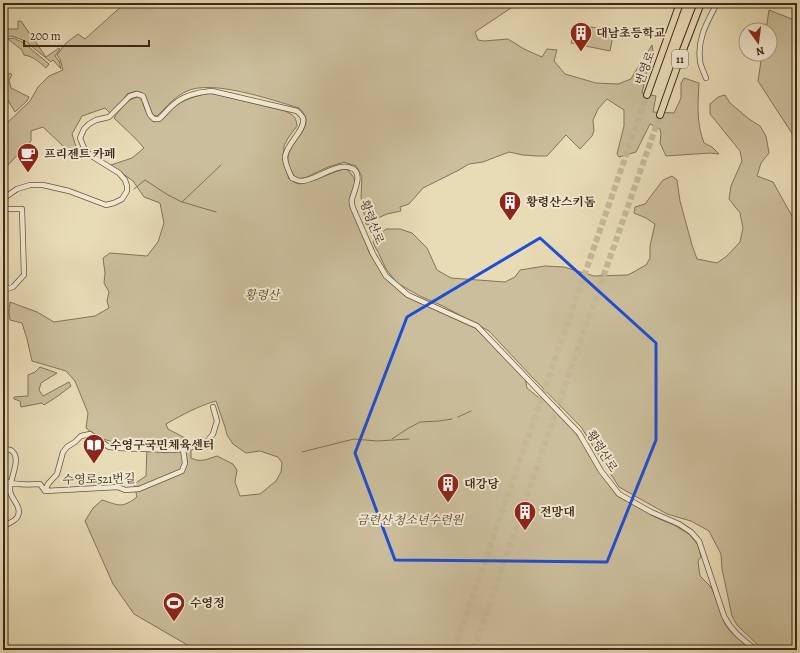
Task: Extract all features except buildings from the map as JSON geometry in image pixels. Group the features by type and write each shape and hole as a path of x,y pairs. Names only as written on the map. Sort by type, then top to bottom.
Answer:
{"highway":[{"name":"번영로","path":"647,95 680,3"},
{"name":"11","path":"660,115 701,3"}],"main road":[{"path":"792,3 797,8"}],"street":[{"path":"706,78 700,60 701,38 717,3"},
{"name":"황령산로","path":"3,197 17,189 30,185 43,185 69,191 106,205 114,203 122,198 127,191 125,180 119,173 90,155 84,148 80,138 89,124 96,120 109,117 130,96 137,94 143,96 150,115 154,119 159,119 182,98 199,92 212,91 297,111 302,117 303,123 288,147 285,157 287,168 292,178 300,181 310,179 342,167 351,167 355,170 358,179 351,201 353,208 373,254 386,276 408,295 477,326 579,433 601,471 619,494 651,512 679,524 691,532 699,541 728,625 736,634 756,650"},
{"path":"3,209 22,209 24,275 13,287 3,290"},
{"path":"45,491 48,484 57,474 63,452 67,447 82,436 90,434 109,446 118,448 171,450 192,447 205,444 213,434 217,421 214,407"},
{"name":"수영로521번길","path":"3,481 11,484 40,484 45,491 118,488 125,490 140,489 182,471 185,463 183,448"},
{"path":"3,449 11,449 16,460 9,491 19,508 16,519 3,526"}],"highlighted area":[{"path":"540,238 656,343 656,440 607,562 395,560 355,453 407,317"}],"green space":[{"path":"125,3 524,3 524,5 511,8 475,32 478,40 508,39 524,49 542,57 547,49 557,50 554,61 565,74 596,83 618,84 631,79 652,45 653,51 642,93 656,96 653,112 674,113 681,98 681,83 684,78 699,83 698,113 701,135 704,143 712,147 719,154 710,153 666,156 660,143 660,129 650,124 636,152 619,157 617,154 624,126 624,110 607,99 598,109 593,120 594,131 592,136 580,149 566,135 547,156 523,155 509,152 483,162 469,164 423,188 409,204 400,207 401,211 387,214 371,221 372,224 368,225 366,224 361,197 362,177 356,166 344,162 328,167 307,177 298,179 291,171 288,164 288,155 306,124 305,116 299,108 258,96 210,87 196,88 183,93 173,100 157,116 153,115 143,93 137,91 127,94 123,101 111,114 105,108 82,116 72,134 77,150 67,153 62,145 43,127 31,131 31,141 5,168 3,164 3,127 30,101 38,87 49,76 63,70 60,59 57,55 66,43 78,34 85,39"},
{"path":"769,10 797,21 797,141 758,81 761,62 778,62 778,22 767,22"},
{"path":"18,21 21,21 46,57 59,48 60,49 55,56 59,61 61,69 53,60 51,62 25,41 12,36 3,37 3,29 18,29"},
{"path":"575,25 614,30 610,51 571,43"},
{"path":"13,38 24,43 49,64 46,68 33,58 24,55 22,50 8,39"},
{"path":"10,73 12,75 9,80 11,88 29,97 27,101 15,112 3,92 3,78"},
{"name":"황령산","path":"208,93 285,111 295,118 297,126 284,146 283,161 289,179 296,183 300,184 315,180 344,169 348,170 354,178 355,183 350,197 350,206 370,254 385,278 405,296 475,328 525,378 527,388 538,397 544,399 575,432 601,474 617,496 689,534 698,545 701,557 698,561 700,576 713,591 725,624 731,632 752,650 196,650 134,614 113,584 85,521 93,508 102,500 123,505 137,497 134,484 146,476 147,446 128,446 99,438 86,428 88,413 75,381 66,371 32,361 22,323 10,320 10,302 37,312 54,322 95,316 109,308 107,301 109,292 104,283 105,273 103,258 110,253 147,256 158,242 164,223 160,203 144,197 133,181 111,165 132,158 144,148 114,118 127,102 134,98 138,97 142,100 146,112 154,122 166,116 183,101","holes":["216,401 227,435 233,444 246,453 260,451 278,457 282,463 281,472 276,481 260,494 240,496 235,482 237,470 233,464 217,456 201,460 191,458 191,443 168,429 166,424 196,408"]},
{"path":"725,95 730,103 760,126 766,136 769,153 761,163 757,176 773,182 797,225 797,650 763,650 737,625 732,616 722,569 721,554 709,531 691,521 667,514 619,487 581,427 489,331 397,283 386,269 373,241 386,229 400,229 412,233 427,248 437,270 451,278 505,282 515,277 520,270 545,266 564,267 594,276 628,275 646,265 650,258 650,246 655,224 634,213 635,207 645,204 663,180 672,176 677,180 680,201 697,259 717,263 727,256 740,242 743,228 740,213 729,199 731,186 742,161 740,151 710,114 710,104 718,97"},
{"path":"40,367 57,373 41,383 39,390 43,396 69,382 71,386 44,405 42,403 21,407 20,401 14,399 14,397 28,396 28,375 35,372"}],"waterway":[{"path":"182,202 221,165"},
{"path":"134,189 145,180 182,202 216,212"},
{"path":"458,417 471,411"},
{"path":"392,439 420,422 452,419"},
{"path":"302,452 354,439 377,441 409,439"}],"tunnel":[{"path":"454,650 647,95"},
{"path":"474,650 660,115"}],"place":[{"name":"대남초등학교","path":"581,52"},
{"name":"프리젠트 카페","path":"28,174"},
{"name":"황령산스키돔","path":"510,222"},
{"name":"수영구국민체육센터","path":"94,464"},
{"name":"대강당","path":"448,504"},
{"name":"전망대","path":"525,532"},
{"name":"수영정","path":"174,622"}],"park label":[{"name":"금련산 청소년수련원","path":"410,520"}]}
